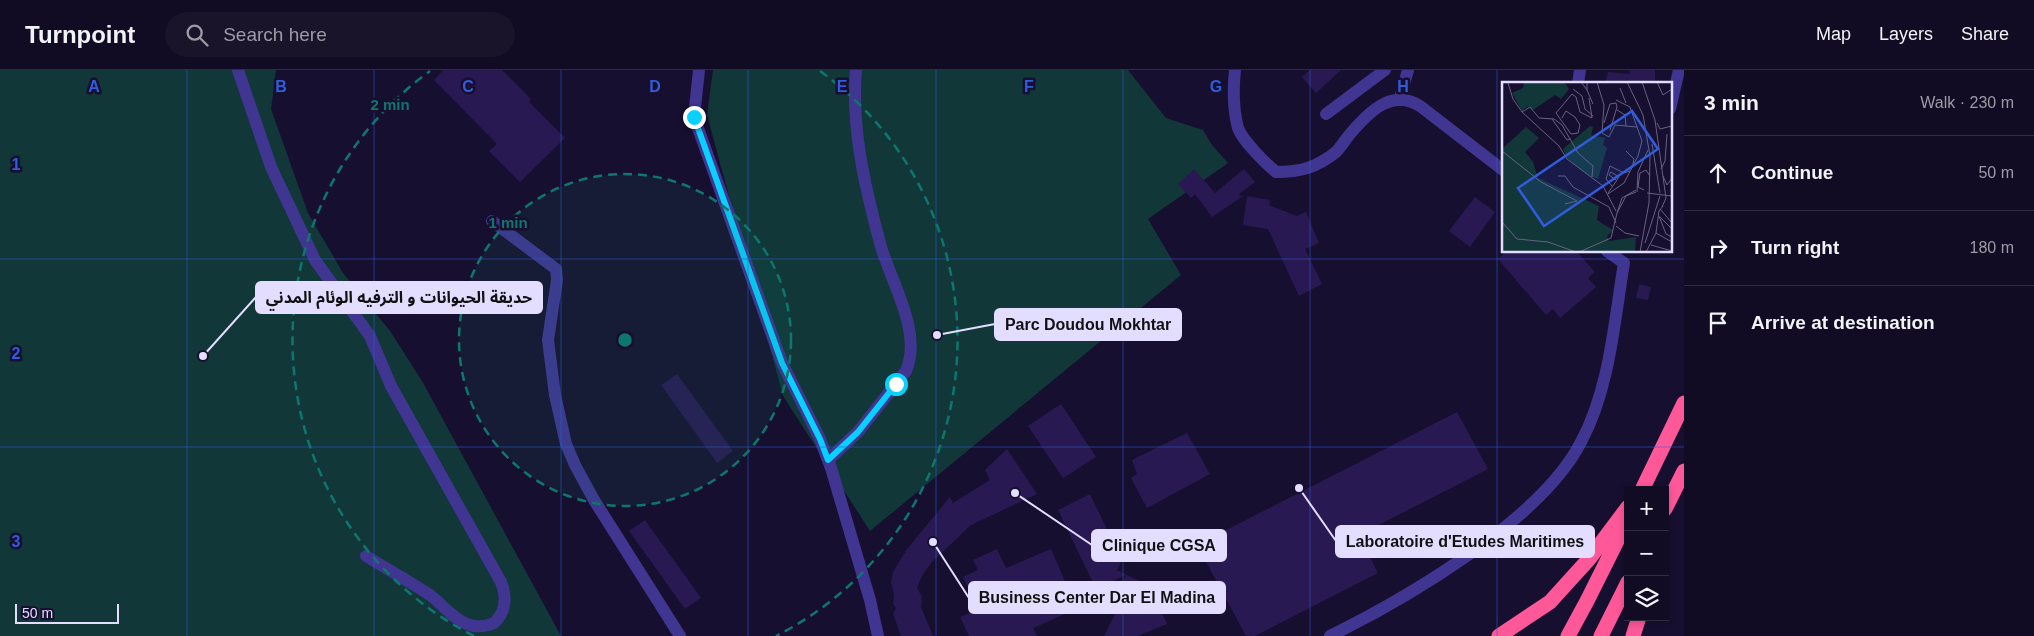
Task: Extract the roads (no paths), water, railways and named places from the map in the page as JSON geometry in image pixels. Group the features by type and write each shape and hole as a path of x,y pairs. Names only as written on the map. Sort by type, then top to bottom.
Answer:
{"highway":[{"path":"1643,486 1684,403"},
{"path":"1669,502 1684,471"},
{"path":"1669,511 1676,489"},
{"path":"1499,636 1550,602 1589,558 1624,512"},
{"path":"1568,636 1624,527"},
{"path":"1601,636 1624,590"},
{"path":"1633,636 1638,621"}],"street":[{"path":"238,70 272,167 315,260 370,336 391,386 501,582 505,597 504,608 494,623 481,627 469,625 456,618 441,603 420,588 366,556"},
{"path":"698,70 694,117 782,363 820,439 828,460 870,600 878,636"},
{"path":"828,460 858,432 906,370 911,360 911,346 904,309 880,244 861,158 856,128 856,70"},
{"path":"1235,70 1232,91 1239,130 1259,158 1276,172 1293,172 1312,168 1336,152 1350,134 1378,107 1400,98 1411,100 1420,106 1502,169"},
{"path":"1326,114 1385,70"},
{"path":"1400,98 1408,70"},
{"path":"1672,100 1679,70"},
{"path":"492,221 556,269 557,280 548,340 555,395 566,444 594,500 680,636"},
{"path":"1330,636 1386,607 1468,553 1522,513 1570,460 1589,424 1600,393 1611,342 1625,257 1610,252"}],"place":[{"name":"Parc Doudou Mokhtar","path":"937,335"},
{"name":"حديقة الحيوانات و الترفيه الوئام المدني","path":"203,356"},
{"name":"Laboratoire d'Etudes Maritimes","path":"1299,488"},
{"name":"Clinique CGSA","path":"1015,493"},
{"name":"Business Center Dar El Madina","path":"933,542"}]}
